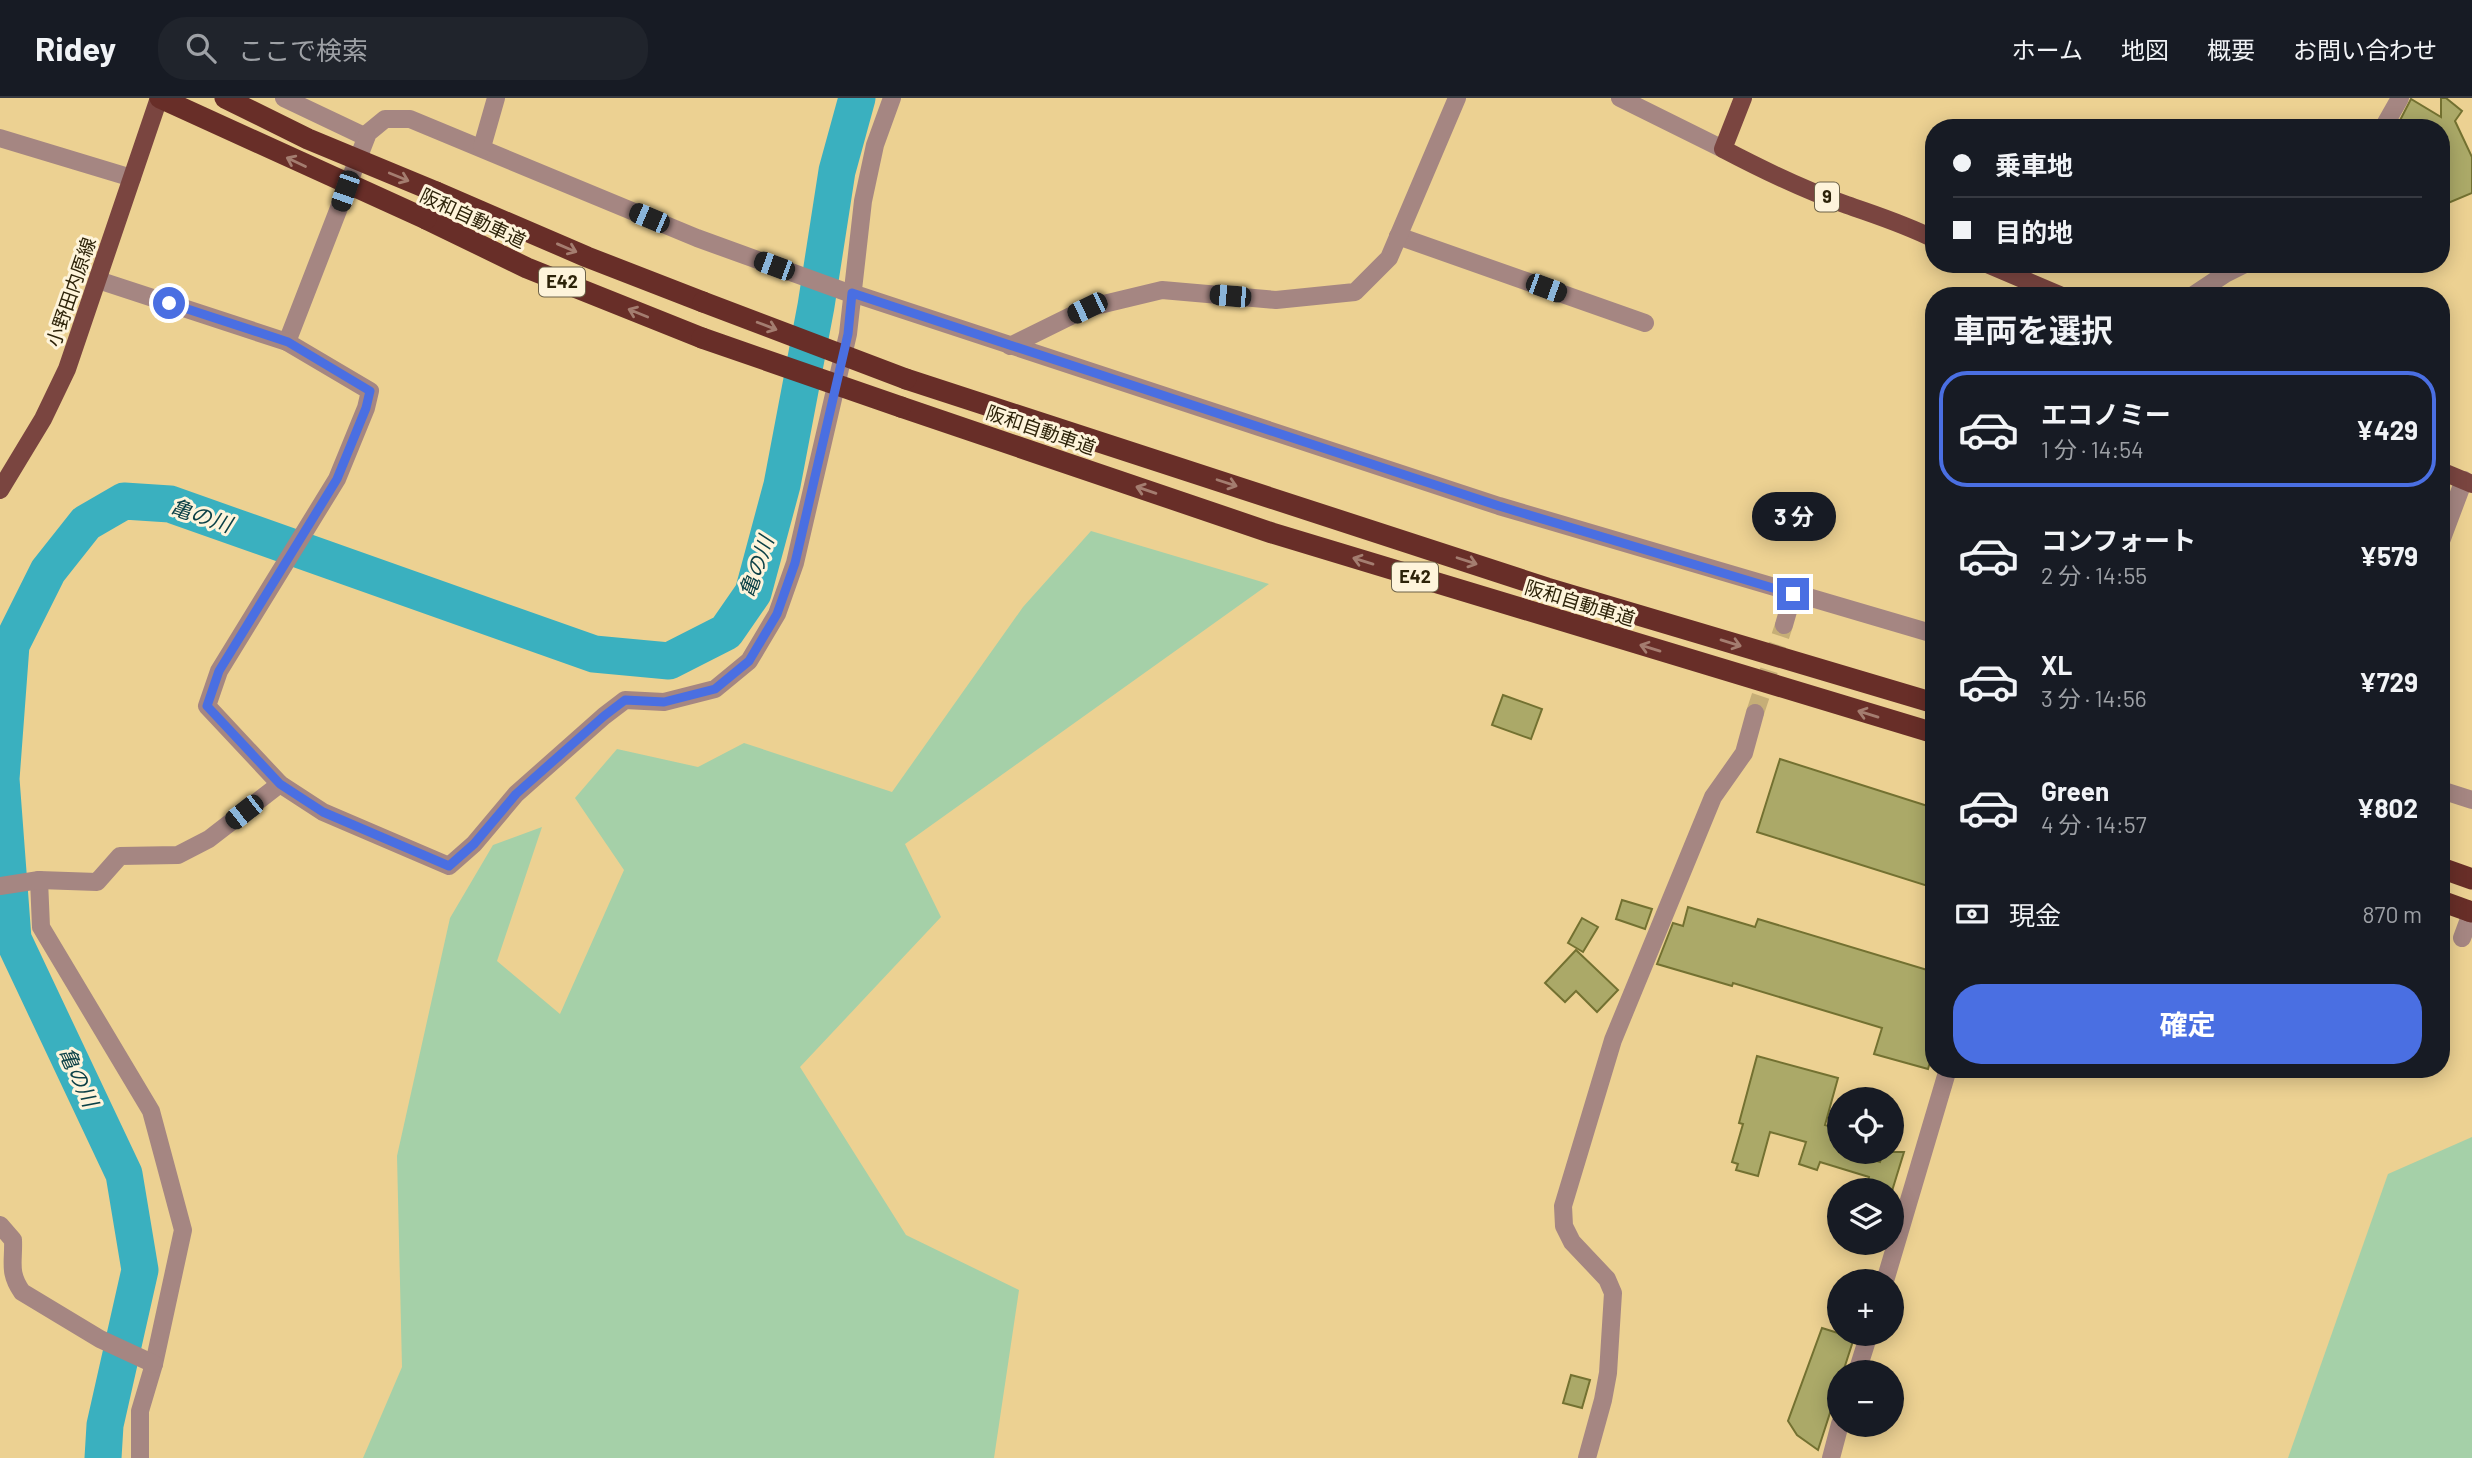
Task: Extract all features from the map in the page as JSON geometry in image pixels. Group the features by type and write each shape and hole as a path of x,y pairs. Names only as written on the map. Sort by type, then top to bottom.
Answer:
{"highway":[{"name":"阪和自動車道","path":"160,98 527,268 702,338 1272,533 1925,730"},
{"name":"阪和自動車道","path":"225,98 308,139 587,257 906,379 1547,588 1925,700"},
{"path":"2450,871 2472,879"},
{"path":"2450,904 2471,911"}],"main road":[{"name":"小野田内原線","path":"0,490 43,419 67,369 160,98"},
{"path":"1723,149 1743,98"},
{"name":"9","path":"1723,149 1760,169 1846,205 1899,222 1925,235"},
{"path":"2008,273 2041,287"},
{"path":"2450,475 2468,482"}],"street":[{"path":"284,98 366,138"},
{"path":"482,147 496,98"},
{"path":"98,280 288,342 370,391 366,408 337,479 219,671 207,706 280,784 323,812 449,866 474,844 516,794 604,716 625,700 664,702 715,689 749,661 777,614 795,563 848,334 849,293 863,201 875,145 892,98"},
{"path":"1010,346 1087,308 1162,290 1276,300 1355,292 1389,258 1457,98"},
{"path":"1620,98 1723,149"},
{"path":"2388,119 2400,98"},
{"path":"288,342 368,133 385,119 410,119 697,238 849,293 1499,506 1925,631"},
{"path":"0,138 131,178"},
{"path":"1398,236 1645,323"},
{"path":"2206,287 2227,273"},
{"path":"2450,521 2468,482"},
{"path":"1784,625 1793,594"},
{"path":"1587,1458 1608,1373 1614,1293 1607,1279 1572,1242 1564,1226 1563,1206 1613,1040 1713,797 1744,753 1755,713"},
{"path":"0,886 39,880 97,882 120,856 178,855 209,839 280,784"},
{"path":"2450,793 2472,800"},
{"path":"39,880 41,927 151,1111 183,1230 149,1362 140,1411 140,1458"},
{"path":"2462,939 2471,911"},
{"path":"1889,1269 1945,1078"},
{"path":"0,1225 13,1240 12,1270 14,1280 22,1292 100,1339 149,1362"},
{"path":"1831,1458 1837,1437"}],"green space":[{"path":"1091,531 1269,584 905,844 941,917 800,1067 906,1235 1019,1290 994,1458 363,1458 402,1367 397,1156 450,918 493,845 542,827 497,961 560,1014 624,870 575,798 617,749 698,767 744,743 892,792 1023,607"},
{"path":"2472,1137 2472,1458 2288,1458 2388,1174"}],"building":[{"path":"2441,98 2446,98 2462,111 2455,121 2472,157 2472,193 2450,202 2450,119 2401,119 2411,99 2441,117"},
{"path":"1503,695 1542,709 1531,739 1492,725"},
{"path":"1780,759 1925,805 1925,885 1757,832"},
{"path":"1622,900 1652,909 1645,929 1616,919"},
{"path":"1688,907 1755,927 1758,919 1925,969 1925,1068 1874,1054 1882,1028 1733,983 1732,986 1657,964 1673,923 1683,926"},
{"path":"1582,918 1598,927 1583,952 1568,943"},
{"path":"1576,950 1618,990 1597,1012 1576,991 1565,1002 1545,983"},
{"path":"1757,1056 1838,1078 1836,1087 1827,1087 1827,1164 1900,1164 1896,1178 1869,1178 1820,1162 1817,1170 1799,1164 1806,1142 1770,1132 1758,1176 1736,1170 1738,1164 1732,1162 1743,1124 1739,1123"},
{"path":"1822,1328 1827,1330 1827,1346 1851,1346 1847,1360 1827,1360 1827,1422 1818,1450 1797,1435 1788,1421"},
{"path":"1571,1375 1590,1380 1582,1408 1563,1403"}],"waterway":[{"name":"亀の川","path":"103,1458 105,1425 140,1270 124,1174 13,939 1,779 11,645 48,571 86,523 124,501 170,504 594,654 669,661 726,632 753,593 782,485 816,306 837,171 857,98"}],"tunnel":[{"path":"1755,713 1784,625"}],"route":[{"path":"169,303 288,342 370,391 366,408 337,479 219,671 207,706 280,784 323,812 449,866 474,844 516,794 625,700 664,702 715,689 749,661 777,614 795,563 848,334 852,293 1499,506 1793,594"}]}
